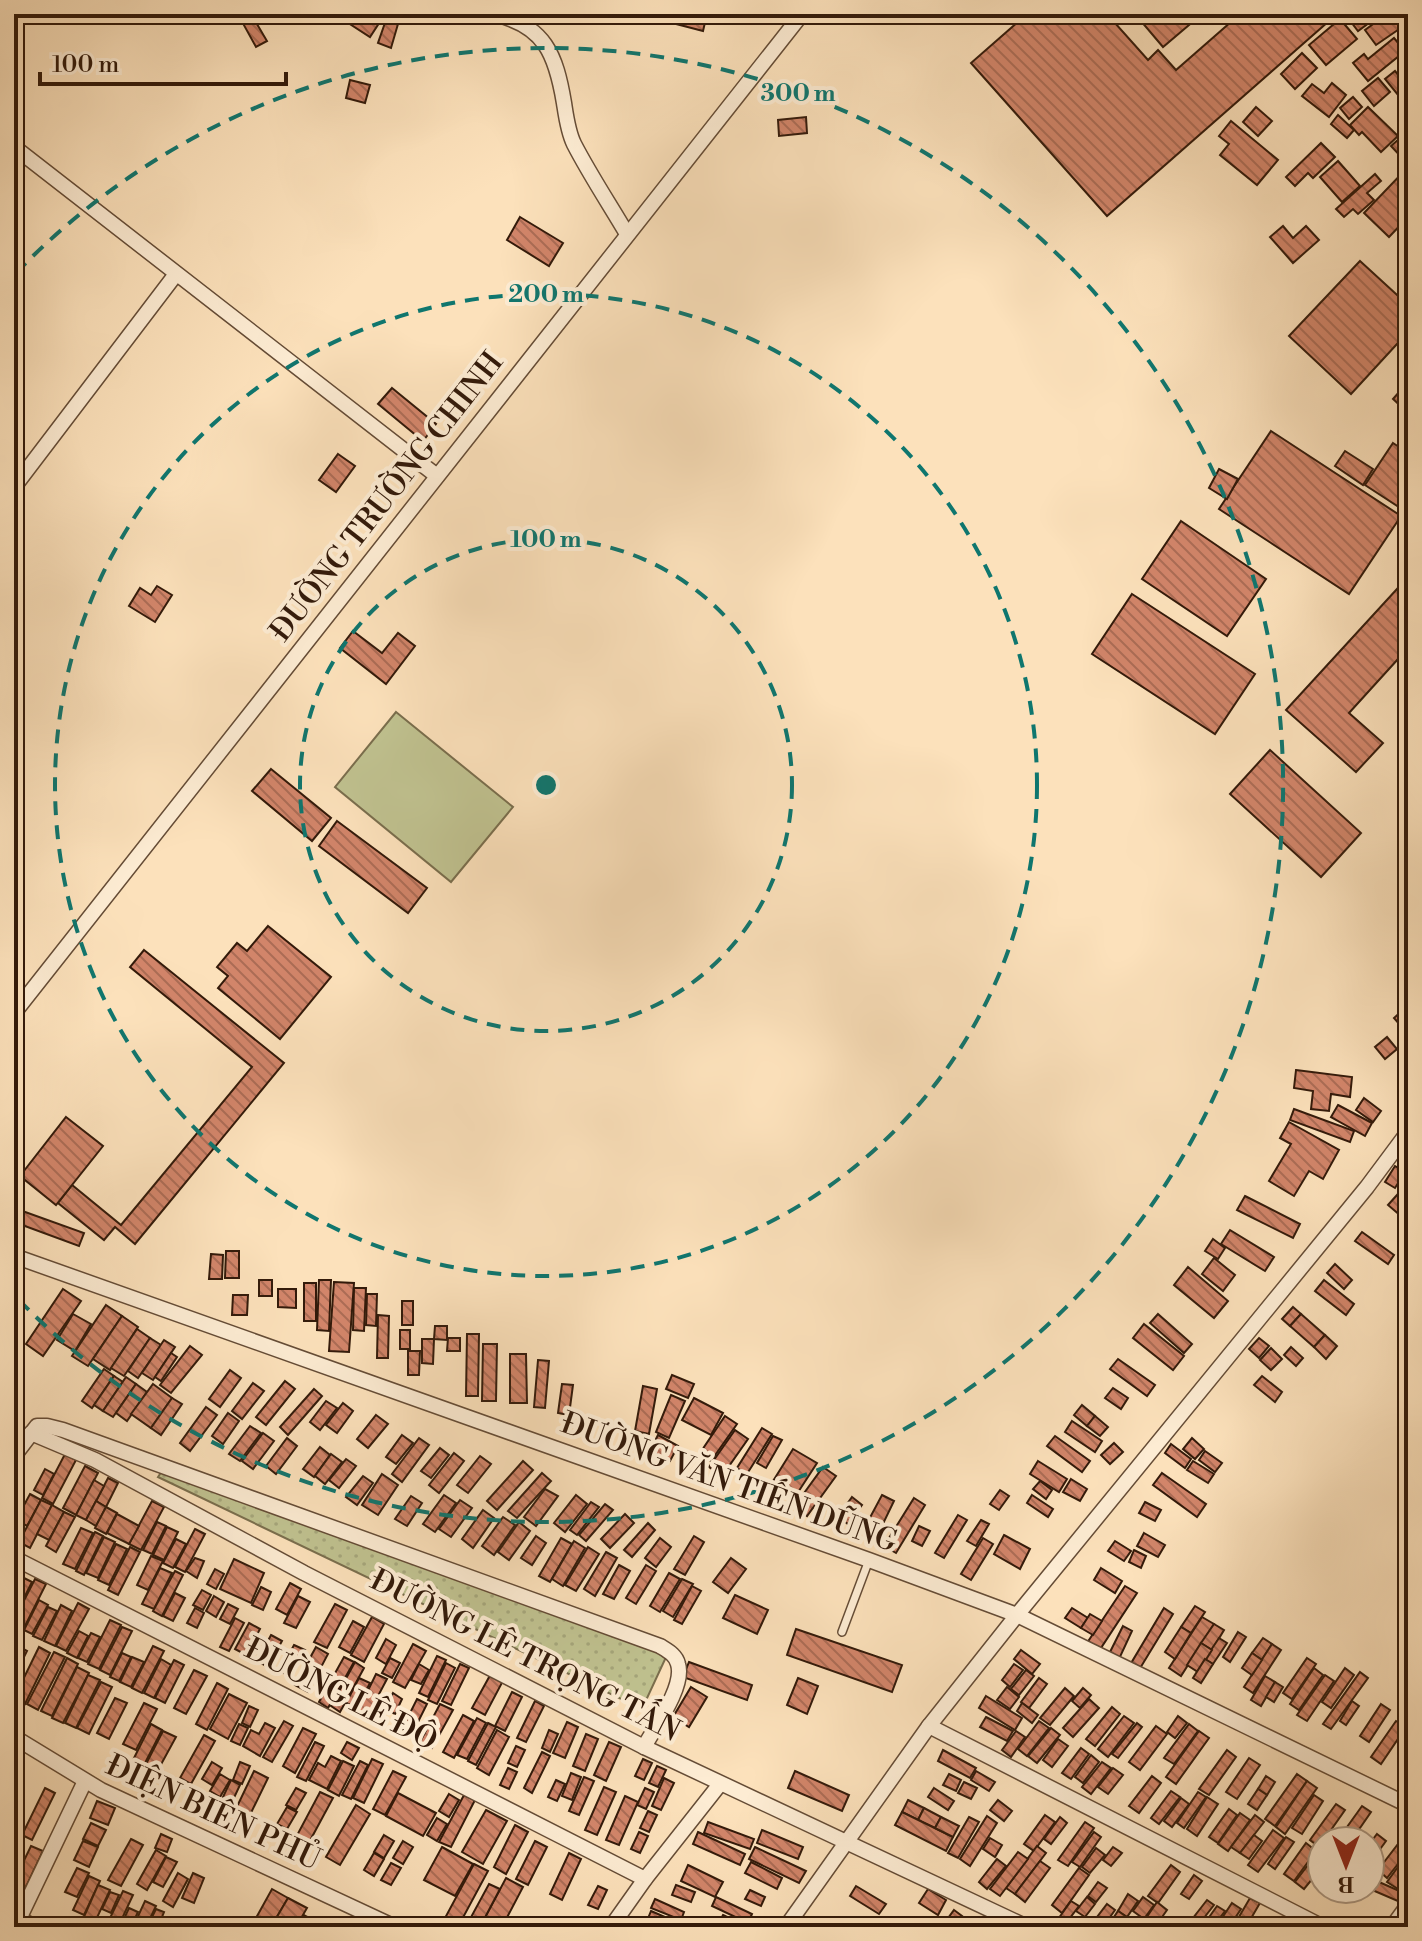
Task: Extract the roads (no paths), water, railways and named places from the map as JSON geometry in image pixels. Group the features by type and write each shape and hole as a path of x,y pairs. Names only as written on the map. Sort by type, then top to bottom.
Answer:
{"street":[{"path":"493,14 535,33 553,57 573,143 627,234"},
{"name":"ĐƯỜNG TRƯỜNG CHINH","path":"14,1013 802,14"},
{"path":"14,147 437,476"},
{"path":"14,487 176,274"},
{"path":"786,1927 929,1726 1367,1187 1408,1132"},
{"name":"ĐƯỜNG VĂN TIẾN DŨNG","path":"14,1256 1017,1615 1408,1805"},
{"path":"14,1456 37,1426 63,1430 660,1646 674,1655 680,1674 677,1687 644,1747"},
{"name":"ĐƯỜNG LÊ TRỌNG TẤN","path":"31,1433 95,1460 304,1573 644,1747 1027,1927"},
{"name":"ĐƯỜNG LÊ ĐỘ","path":"14,1558 645,1879"},
{"path":"929,1726 1323,1927"},
{"name":"ĐIỆN BIÊN PHỦ","path":"14,1737 101,1790 395,1927"},
{"path":"35,1927 16,1918 85,1781"},
{"path":"611,1927 720,1784"},
{"path":"1392,1927 1408,1905"}],"lane":[{"path":"842,1632 869,1560"}]}
